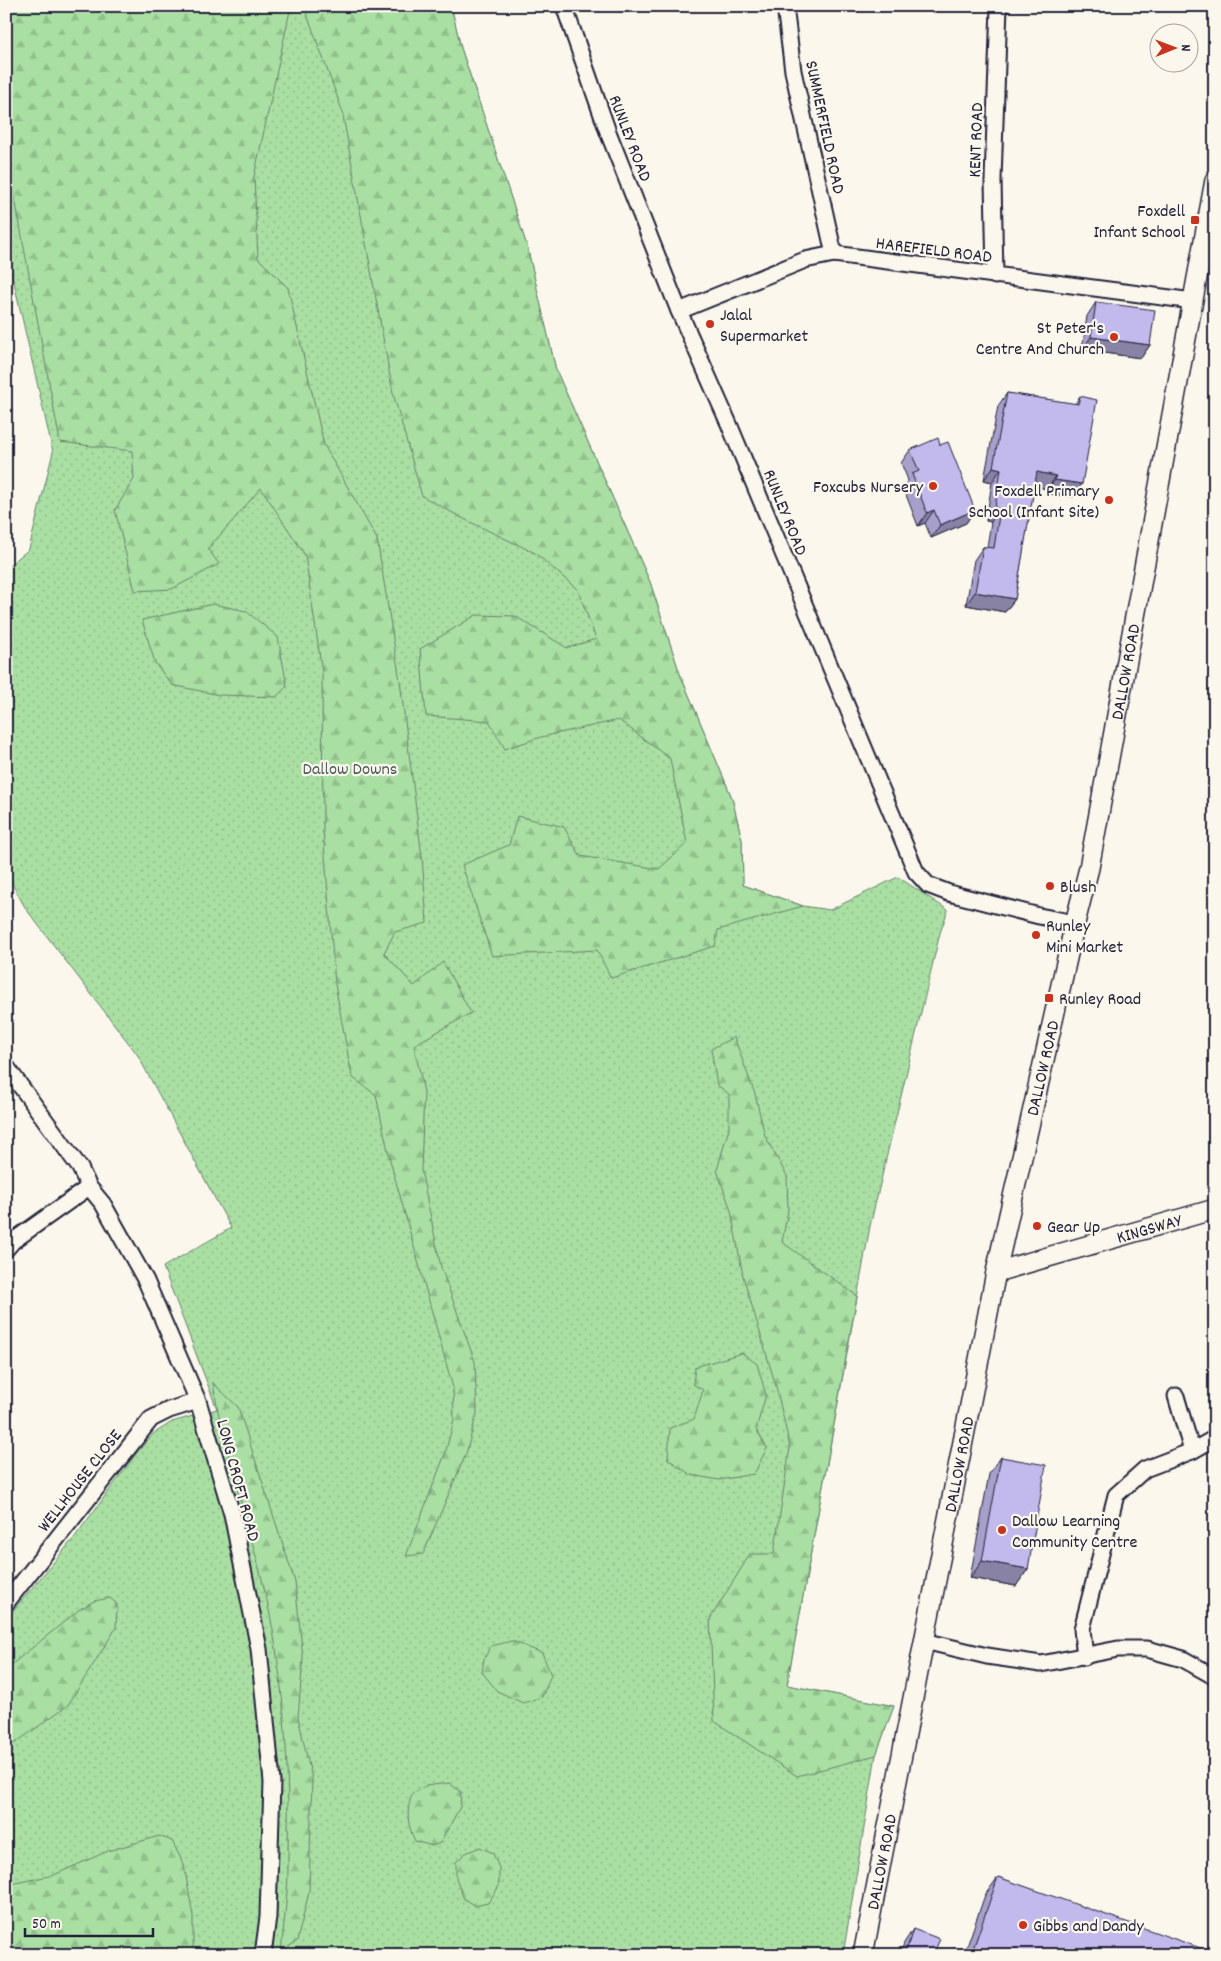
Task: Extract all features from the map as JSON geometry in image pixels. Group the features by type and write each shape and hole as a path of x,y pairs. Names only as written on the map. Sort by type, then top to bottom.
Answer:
{"street":[{"name":"RUNLEY ROAD","path":"564,6 608,132 679,311 729,424 916,872 928,885 949,894 1074,923"},
{"name":"SUMMERFIELD ROAD","path":"786,6 793,71 834,254"},
{"name":"KENT ROAD","path":"995,276 993,180 999,6"},
{"name":"DALLOW ROAD","path":"863,1955 996,1272 1074,923 1089,868 1215,180"},
{"name":"HAREFIELD ROAD","path":"679,311 805,260 834,254 1193,301"},
{"name":"LONG CROFT ROAD","path":"6,1066 80,1168 89,1188 103,1204 146,1281 198,1401 232,1514 259,1649 272,1782 268,1917 263,1955"},
{"path":"6,1249 13,1241 89,1188"},
{"name":"KINGSWAY","path":"996,1272 1215,1209"},
{"path":"1176,1396 1192,1451"},
{"name":"WELLHOUSE CLOSE","path":"6,1603 151,1419 169,1410 198,1401"},
{"path":"1085,1657 1082,1629 1116,1495 1145,1469 1192,1451 1215,1438"},
{"path":"924,1641 987,1656 1041,1664 1118,1650 1147,1650 1183,1659 1215,1676"}],"green space":[{"name":"Dallow Downs","path":"6,6 451,6 461,48 527,246 556,370 650,582 680,674 732,798 742,840 743,885 803,906 830,910 898,877 948,910 940,933 870,1226 787,1685 894,1706 876,1755 843,1955 6,1955 6,1619 74,1538 153,1434 172,1422 217,1409 163,1267 231,1228 137,1054 26,909 6,873 6,568 29,549 53,452 6,248"},
{"path":"6,6 291,6 254,177 258,258 288,288 324,445 377,539 400,681 422,857 427,923 395,932 384,953 414,986 443,962 471,1013 414,1045 424,1092 421,1170 441,1267 475,1362 477,1413 466,1454 423,1554 406,1556 445,1454 454,1420 453,1388 390,1160 376,1095 352,1077 335,984 323,830 322,672 305,555 261,488 208,549 219,564 172,589 135,591 115,510 134,479 132,451 60,442 11,177 6,171"},
{"path":"304,6 451,6 461,48 527,246 556,370 650,582 680,674 732,798 742,840 743,885 803,906 718,930 715,946 611,978 597,950 492,956 462,865 509,845 517,816 564,827 580,856 659,869 687,843 670,759 619,720 541,737 505,749 489,721 426,716 420,649 476,615 515,616 567,648 596,639 578,590 535,553 466,520 422,496 393,393 342,110"},
{"path":"213,604 246,611 278,637 287,686 276,697 219,695 172,685 155,663 142,620"},
{"path":"734,1037 755,1094 765,1136 787,1176 788,1210 782,1242 857,1296 787,1685 894,1706 876,1755 797,1776 714,1721 710,1619 750,1554 774,1554 790,1447 776,1386 743,1276 731,1211 717,1170 729,1128 729,1094 717,1085 711,1049"},
{"path":"742,1353 757,1364 766,1395 756,1429 767,1448 754,1474 719,1480 691,1475 668,1459 670,1428 694,1419 703,1390 693,1384 695,1367"},
{"path":"213,1383 238,1407 295,1582 303,1658 298,1717 312,1779 309,1892 297,1941 281,1952 287,1886 288,1784 280,1676 263,1582 227,1450"},
{"path":"110,1598 117,1604 116,1628 68,1705 14,1744 6,1746 6,1669 80,1609 94,1601"},
{"path":"512,1641 542,1653 551,1675 542,1697 523,1703 497,1691 482,1672 484,1659 491,1646"},
{"path":"449,1783 461,1792 460,1807 440,1843 432,1846 415,1841 408,1818 412,1794 425,1786"},
{"path":"159,1836 172,1841 184,1865 193,1916 193,1955 6,1955 6,1885 54,1875 108,1851"},
{"path":"480,1847 493,1853 499,1868 499,1886 488,1903 475,1906 464,1899 456,1878 456,1862 466,1853"}],"building":[{"path":"1096,302 1155,310 1150,345 1091,337"},
{"path":"1007,393 1078,404 1080,396 1097,400 1082,484 1055,480 1056,476 1037,472 1015,599 975,592 983,547 994,548 1000,509 995,508 1001,469 993,467"},
{"path":"938,438 940,445 948,442 975,510 940,525 934,510 927,513 912,474 919,471 910,450"},
{"name":"Dallow Learning Community Centre","path":"1001,1457 1046,1465 1028,1569 982,1561"},
{"path":"998,1877 1212,1952 1211,1955 971,1955"},
{"path":"913,1929 940,1939 933,1955 905,1955"}],"place":[{"name":"Foxdell Infant School","path":"1195,220"},
{"name":"Jalal Supermarket","path":"710,324"},
{"name":"St Peter's Centre And Church","path":"1114,337"},
{"name":"Foxcubs Nursery","path":"933,486"},
{"name":"Foxdell Primary School (Infant Site)","path":"1109,500"},
{"name":"Blush","path":"1050,886"},
{"name":"Runley Mini Market","path":"1036,935"},
{"name":"Runley Road","path":"1049,998"},
{"name":"Gear Up","path":"1037,1226"},
{"name":"Dallow Learning Community Centre","path":"1002,1530"},
{"name":"Gibbs and Dandy","path":"1023,1925"}]}
